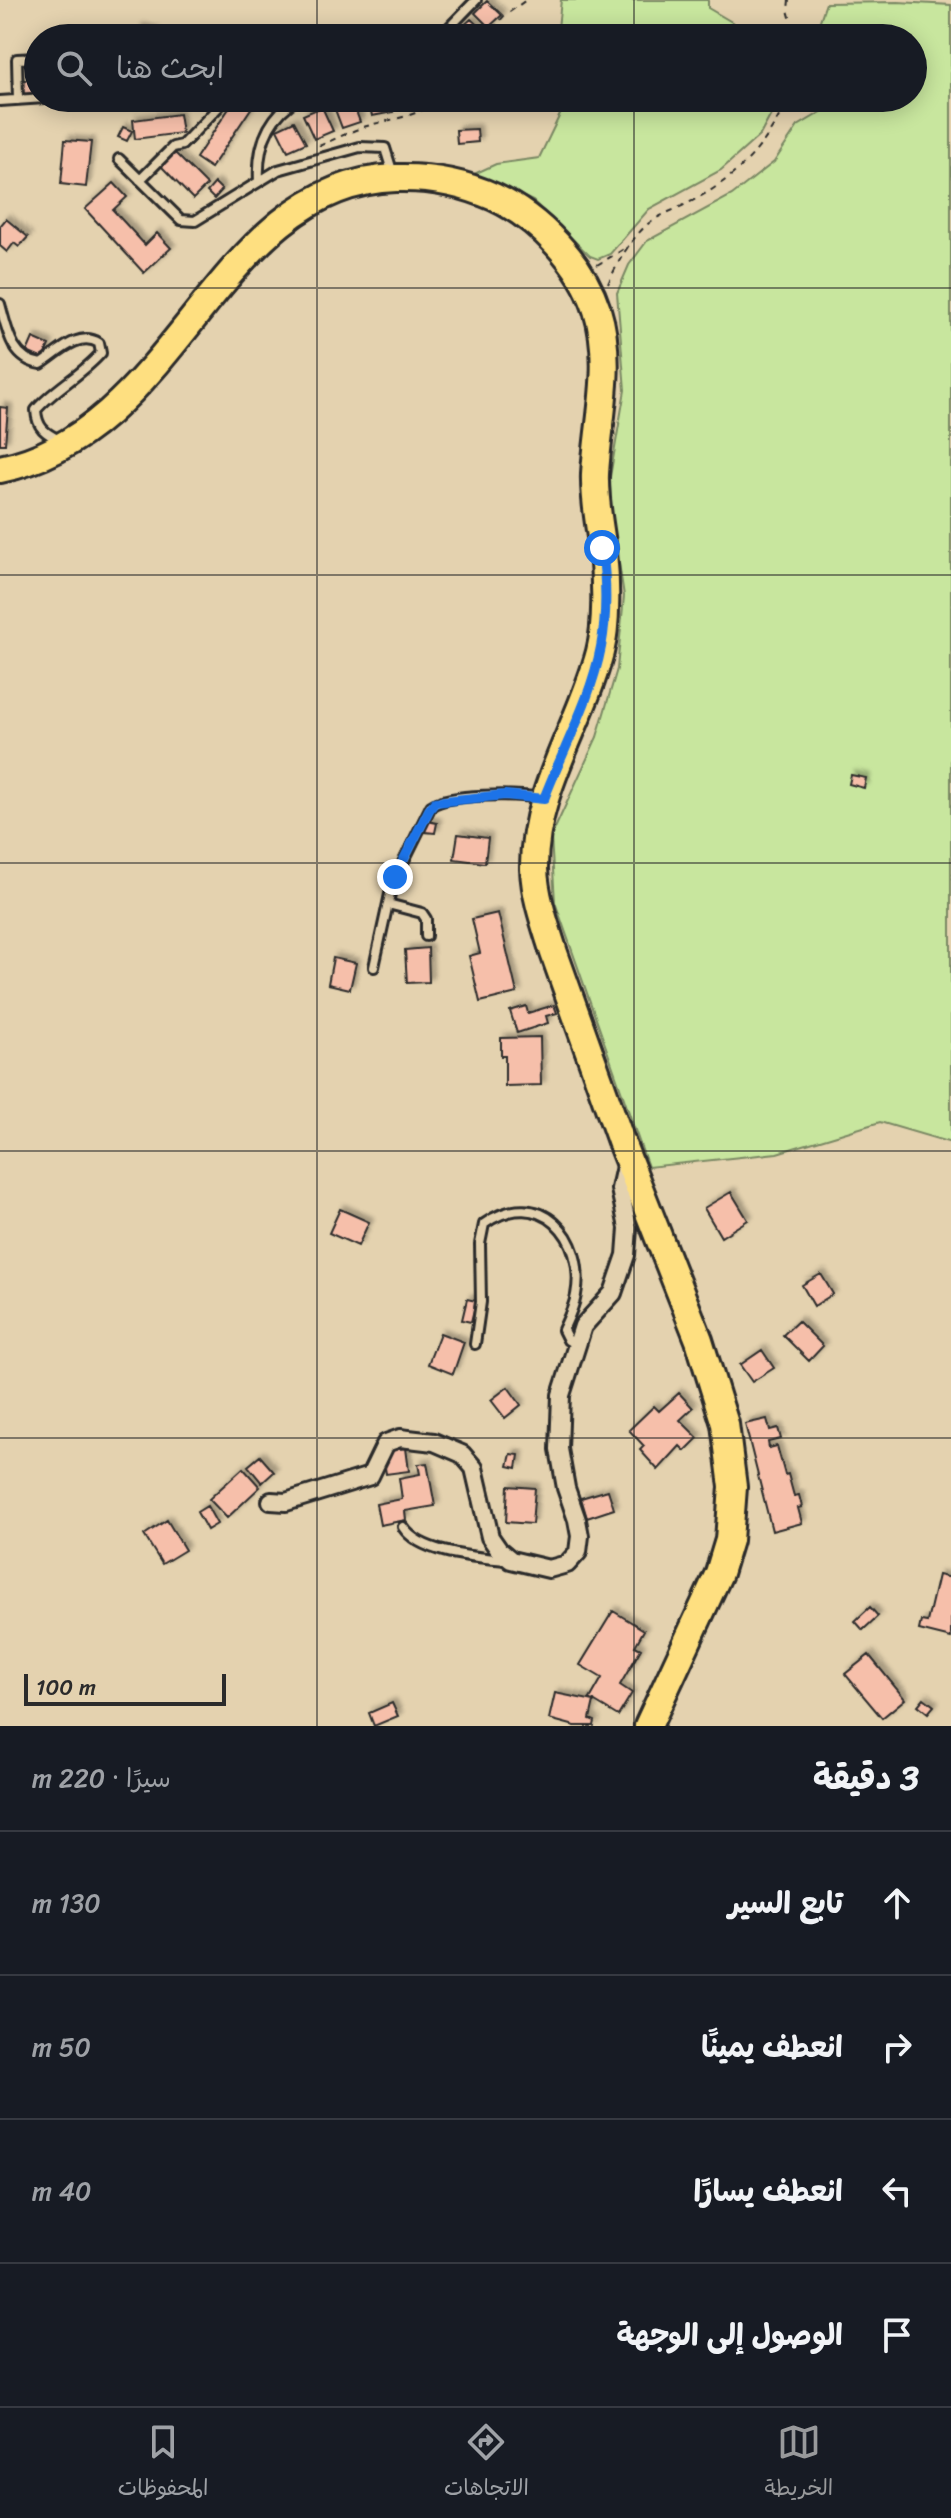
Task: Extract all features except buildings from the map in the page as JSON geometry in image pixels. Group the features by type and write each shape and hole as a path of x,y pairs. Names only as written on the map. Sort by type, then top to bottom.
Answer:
{"main road":[{"path":"5,465 45,455 121,404 279,223 322,195 345,185 378,178 436,179 463,185 500,200 529,218 574,266 587,285 597,309 605,360 595,474 605,573 601,647 589,690 544,799 536,837 534,870 543,917 627,1156 699,1340 725,1424 733,1487 729,1540 719,1573 648,1726"}],"street":[{"path":"271,1501 286,1502 370,1476 386,1443 400,1438 434,1442 462,1454 474,1468 490,1537 499,1550 511,1560 549,1569 567,1564 578,1552 580,1536 559,1449 561,1395 583,1326 613,1293 626,1255 628,1228 620,1189 627,1156"}],"lane":[{"path":"453,24 476,0"},
{"path":"18,100 17,59 24,59"},
{"path":"0,101 24,100"},
{"path":"140,180 173,147 182,145 214,112"},
{"path":"259,181 258,160 264,135 280,112"},
{"path":"119,159 181,220 195,221 286,167 360,147 385,148 395,178"},
{"path":"0,304 10,339 18,354 29,363 41,364 79,339 91,338 99,343 101,353 91,364 50,394 36,410 37,424 65,443"},
{"path":"374,967 398,869 435,802 505,795 544,799"},
{"path":"388,904 422,913 426,919 426,936"},
{"path":"475,1344 481,1302 480,1244 484,1224 496,1216 529,1211 549,1216 562,1229 574,1252 577,1294 563,1330 568,1340 575,1344"},
{"path":"403,1527 409,1537 425,1545 475,1557 511,1560"}],"path":[{"path":"497,24 526,0"},
{"path":"789,0 792,24"},
{"path":"314,149 365,126 418,112"},
{"path":"597,309 612,274 630,245 650,222 689,203 740,169 774,127 781,112"},
{"path":"574,266 593,267 630,245"}],"green space":[{"path":"561,0 708,0 708,8 735,24 558,24"},
{"path":"826,3 951,5 951,1143 880,1122 777,1153 648,1167 555,902 551,837 597,737 617,669 624,596 611,510 610,477 625,390 617,293 629,265 647,241 732,195 774,162 798,126 822,112 927,112 927,24 819,24"},
{"path":"561,112 772,112 760,135 721,170 649,209 610,254 598,259 590,256 533,201 474,174 496,164 539,158"}],"route":[{"path":"395,877 435,802 505,795 544,799 589,690 601,647 605,573 602,548"}]}
